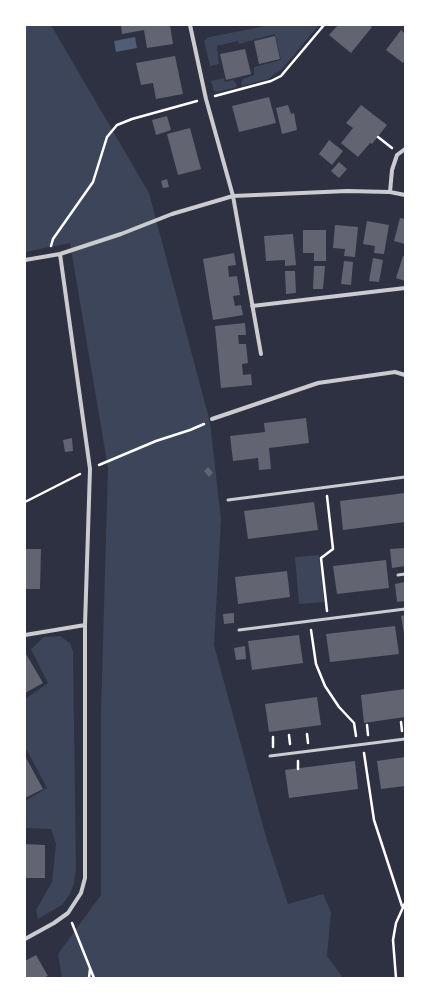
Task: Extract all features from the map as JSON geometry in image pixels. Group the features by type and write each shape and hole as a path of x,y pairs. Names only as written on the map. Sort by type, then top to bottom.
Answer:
{"street":[{"path":"190,25 206,99 233,196 261,354"},
{"path":"390,192 392,170 399,153 405,148"},
{"path":"25,260 60,254 121,234 172,214 233,196 347,191 390,192 405,195"},
{"path":"25,939 54,923 68,913 81,893 85,878 85,625 90,468 60,254"},
{"path":"252,306 405,288"},
{"path":"212,419 318,384 395,372 405,375"},
{"path":"25,635 85,625"}],"lane":[{"path":"228,500 405,477"},
{"path":"398,575 405,574"},
{"path":"239,630 405,610"},
{"path":"270,756 405,739"}],"path":[{"path":"51,256 50,249 53,239 90,187 107,137 117,125 132,119 271,81 281,76 324,25"},
{"path":"378,137 399,153"},
{"path":"25,502 90,468 156,441 190,430 212,419"},
{"path":"326,488 332,549 321,558 328,619"},
{"path":"310,621 316,664 325,686 339,707 354,723 357,745"},
{"path":"363,745 374,820 402,906"},
{"path":"396,978 393,940 396,923 402,906 405,903"},
{"path":"68,913 94,978"},
{"path":"89,978 90,968"}],"shaded area":[{"path":"25,25 51,25 149,193 210,422 221,520 214,645 266,837 288,904 323,894 331,912 327,956 343,978 62,978 58,954 101,895 101,711 108,468 70,243 25,252"},
{"path":"271,25 319,25 282,69 268,79 242,86 241,83 243,79 254,75 254,67 281,60 275,34 239,44 238,41 217,46 219,64 210,66 204,41 209,37"},
{"path":"135,37 137,48 116,52 114,41"},
{"path":"224,78 225,82 233,80 237,87 217,92 214,91 211,81"},
{"path":"319,555 324,602 299,604 295,557"},
{"path":"60,636 70,643 73,651 76,870 74,883 70,894 62,905 38,919 36,910 52,882 56,844 51,829 25,828 25,801 47,788 25,747 25,699 48,683 31,649 44,637"}],"building":[{"path":"121,25 170,25 173,44 147,48 144,30 122,34"},
{"path":"338,25 369,25 372,27 351,53 329,35"},
{"path":"401,30 405,34 405,60 403,63 386,50"},
{"path":"275,36 280,59 259,64 254,41"},
{"path":"245,49 251,74 226,80 220,54"},
{"path":"175,56 183,94 156,99 153,83 141,85 136,63"},
{"path":"269,97 276,123 239,132 232,106"},
{"path":"288,105 291,114 294,113 297,130 282,134 276,108"},
{"path":"361,105 387,125 372,144 370,143 358,157 341,143 353,128 346,123"},
{"path":"167,116 171,130 156,135 152,120"},
{"path":"190,128 201,169 178,175 167,134"},
{"path":"329,140 343,151 332,165 319,154"},
{"path":"339,162 347,169 339,178 331,171"},
{"path":"167,179 169,187 163,188 161,181"},
{"path":"400,218 405,219 405,244 394,241"},
{"path":"367,221 389,225 384,254 374,253 375,246 363,244"},
{"path":"335,225 358,227 355,257 344,256 345,249 333,248"},
{"path":"303,230 326,230 326,261 314,261 314,253 303,253"},
{"path":"293,234 296,265 285,266 285,260 266,261 264,236"},
{"path":"234,253 236,265 228,266 229,277 237,276 240,295 233,296 235,306 241,305 243,315 213,320 203,259"},
{"path":"403,256 405,257 405,281 396,278"},
{"path":"373,258 383,260 379,282 369,281"},
{"path":"344,261 353,262 351,285 341,284"},
{"path":"314,266 325,266 323,289 313,289"},
{"path":"285,271 295,271 296,293 286,294"},
{"path":"245,323 246,335 238,335 239,344 246,344 248,363 242,364 243,375 251,374 252,385 221,388 215,326"},
{"path":"306,418 309,443 269,448 271,469 259,470 258,458 233,461 230,436 265,432 264,423"},
{"path":"72,438 73,451 65,452 63,440"},
{"path":"208,467 213,473 209,477 204,471"},
{"path":"405,493 405,522 343,530 340,501"},
{"path":"314,502 318,530 248,539 244,511"},
{"path":"405,548 405,566 392,568 390,549"},
{"path":"25,549 41,549 40,589 25,589"},
{"path":"386,560 389,588 337,594 333,566"},
{"path":"287,571 290,597 238,604 235,577"},
{"path":"405,582 405,601 397,602 395,584"},
{"path":"234,613 234,623 224,624 223,614"},
{"path":"405,615 405,634 404,634 401,616"},
{"path":"395,626 399,654 330,662 326,634"},
{"path":"299,635 303,663 252,670 248,641"},
{"path":"245,646 246,659 236,660 234,648"},
{"path":"26,654 43,683 25,693 25,655"},
{"path":"405,689 405,717 364,723 361,695"},
{"path":"317,697 321,725 269,732 265,704"},
{"path":"25,756 43,789 25,798"},
{"path":"405,757 405,786 381,789 377,761"},
{"path":"355,761 358,789 289,798 285,770"},
{"path":"25,844 45,845 45,878 25,878"},
{"path":"36,955 48,976 43,978 25,978 25,961"}]}
